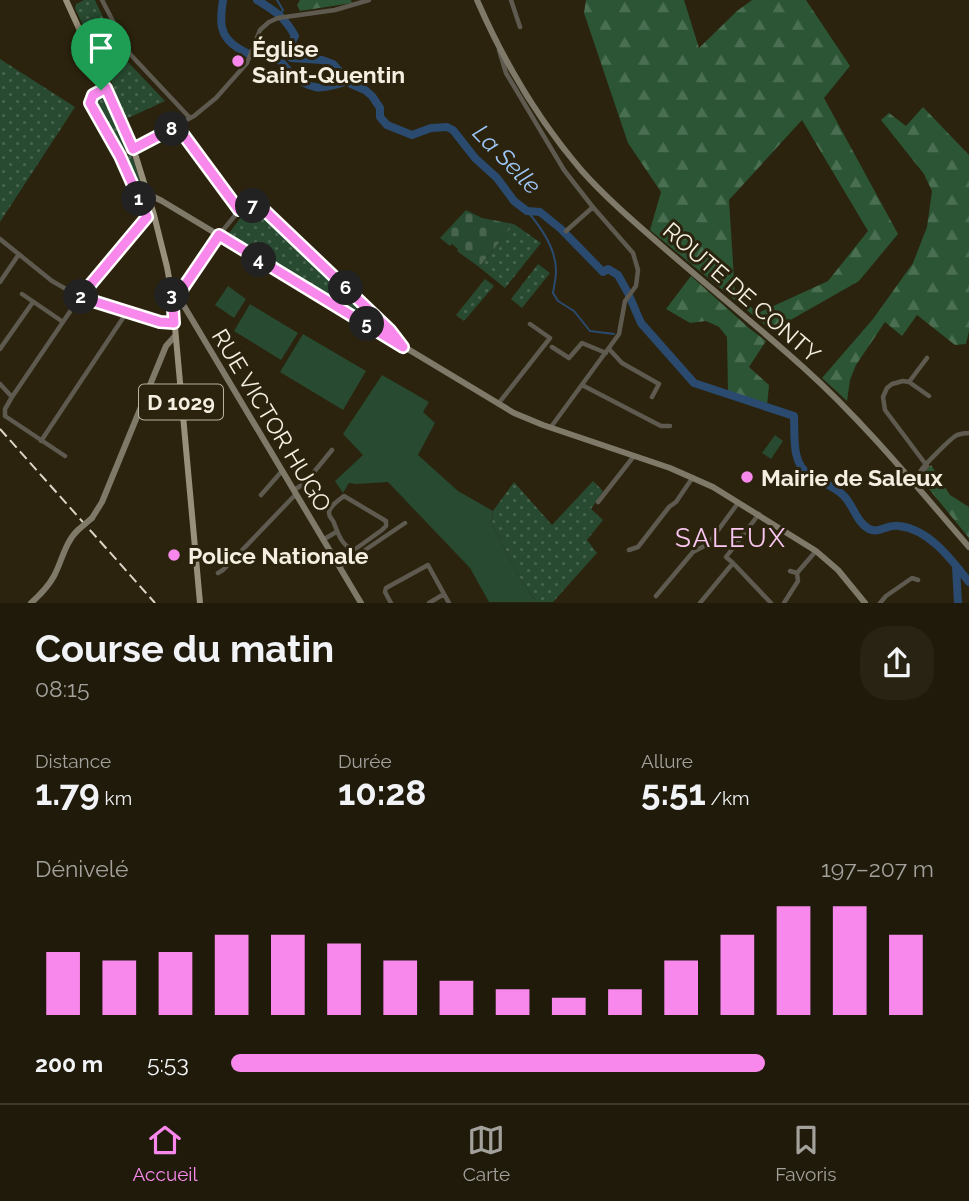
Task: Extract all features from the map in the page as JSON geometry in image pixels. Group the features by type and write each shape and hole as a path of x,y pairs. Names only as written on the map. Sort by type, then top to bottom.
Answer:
{"main road":[{"name":"D 1029","path":"69,2 133,149 167,267 172,294 200,603"}],"street":[{"path":"102,0 130,54 190,118"},
{"name":"ROUTE DE CONTY","path":"477,0 502,58 557,140 601,191 803,367 915,480 969,547"},
{"path":"511,0 520,27"},
{"path":"120,156 190,118 223,90 250,58 260,30 269,22 288,16 335,10 366,1"},
{"path":"502,58 506,72 564,170 634,253 638,271 636,286 625,304 620,330 608,351 551,428"},
{"path":"65,456 5,416 5,409 80,297 151,216 90,103 93,95 106,88"},
{"path":"177,126 240,208"},
{"path":"172,294 183,288 250,195 385,325 403,347"},
{"path":"149,200 162,201 498,404 551,428 713,487 816,551 838,570 865,603"},
{"path":"566,231 593,207"},
{"path":"240,208 262,208"},
{"path":"0,239 52,281 80,297 166,323 174,323"},
{"path":"0,282 19,254"},
{"path":"22,294 63,322"},
{"name":"RUE VICTOR HUGO","path":"172,294 184,306 361,603"},
{"path":"0,349 33,302"},
{"path":"41,441 127,312"},
{"path":"498,404 550,338 530,324"},
{"path":"380,332 385,325"},
{"path":"31,603 53,578 70,540 92,518 102,502 166,346 175,336"},
{"path":"552,347 569,359 582,343 608,351 622,363 659,384 652,397"},
{"path":"909,382 926,358"},
{"path":"927,464 885,410 883,397 887,388 897,382 909,382 929,396"},
{"path":"0,384 12,397"},
{"path":"582,385 661,426 670,426"},
{"path":"915,480 952,439 959,434 969,433"},
{"path":"218,573 305,483 332,450"},
{"path":"598,502 634,456"},
{"path":"261,495 282,471"},
{"path":"629,550 638,547 693,478"},
{"path":"344,496 386,521 386,526 354,550 349,549 336,532 329,516 330,511 344,496"},
{"path":"656,596 693,552 708,544 738,502"},
{"path":"759,514 726,557 771,603"},
{"path":"340,567 405,523"},
{"path":"323,540 336,532"},
{"path":"784,603 798,581 797,573 816,551"},
{"path":"700,603 733,563"},
{"path":"391,603 386,589 428,565 449,603"},
{"path":"790,571 797,573"},
{"path":"880,603 912,578 918,580"},
{"path":"429,603 444,594"}],"green space":[{"path":"84,0 95,0 125,59 165,101 126,119 113,92 110,78 107,77 75,8 76,4"},
{"path":"300,0 351,0 352,3 300,11 297,5"},
{"path":"586,0 684,0 699,48 752,0 806,0 850,66 824,98 898,234 859,281 771,330 650,230 661,192 628,143 584,13","holes":["802,120 868,231 828,281 758,313 735,294 729,200"]},
{"path":"0,59 75,107 0,222"},
{"path":"105,97 128,144 126,149 118,151 95,107 93,101"},
{"path":"923,107 969,155 969,331 966,344 955,345 917,315 902,336 885,322 856,365 850,380 847,401 822,378 873,319 913,263 927,227 932,191 924,174 881,120 889,113 906,126"},
{"path":"132,156 141,182 147,207 123,161 123,158"},
{"path":"466,210 482,218 514,224 479,267 452,244 450,246 440,238"},
{"path":"250,211 260,213 377,322 379,328 227,236 241,217"},
{"path":"514,224 541,243 505,288 479,267"},
{"path":"538,264 550,273 522,308 511,299"},
{"path":"691,276 766,341 749,367 769,385 767,406 728,392 727,337 719,327 706,321 690,323 666,309"},
{"path":"485,279 494,286 464,321 456,315"},
{"path":"228,286 246,299 234,318 215,305"},
{"path":"250,304 298,333 281,360 234,331"},
{"path":"303,334 366,371 343,410 280,372"},
{"path":"382,375 429,402 423,412 435,423 418,455 458,491 493,511 492,524 520,578 536,602 489,602 470,568 388,482 349,483 343,493 335,481 363,455 343,434"},
{"path":"775,435 783,441 771,459 762,453"},
{"path":"931,465 950,495 969,507 969,538 920,478"},
{"path":"593,481 603,491 591,509 603,520 587,540 597,553 553,602 536,602 520,578 492,524 493,511 514,482 552,525"}],"waterway":[{"name":"La Selle","path":"223,0 222,27 227,38 238,48 252,55 275,57 296,78 310,86 323,87 348,81"},
{"name":"La Selle","path":"257,0 279,15 291,29 295,36 287,52 291,58 322,60 333,64 351,84 372,96 380,108 380,117 387,125 412,135 431,128 447,127 453,130 514,201 527,211 540,212 561,229 603,272 608,269 618,275 641,323 694,383 794,416 795,449 804,470 843,495 861,522 869,529 899,526 910,528 930,539 969,582"},
{"path":"277,0 283,10 280,15"},
{"path":"527,211 551,247 556,271 553,293 558,301 574,311 590,331 614,334"},
{"name":"La Selle","path":"956,567 958,603"}],"railway":[{"path":"0,429 155,603"}],"place":[{"name":"Église Saint-Quentin","path":"238,61"},
{"name":"Mairie de Saleux","path":"747,477"},
{"name":"Police Nationale","path":"174,555"}],"district":[{"name":"SALEUX","path":"731,538"}],"route":[{"path":"106,88 133,149 177,126 239,210 247,206 262,208 385,325 403,347 219,235 183,288 172,294 174,323 160,322 80,297 147,217 120,156 90,103 93,95 101,90 106,88"}]}
